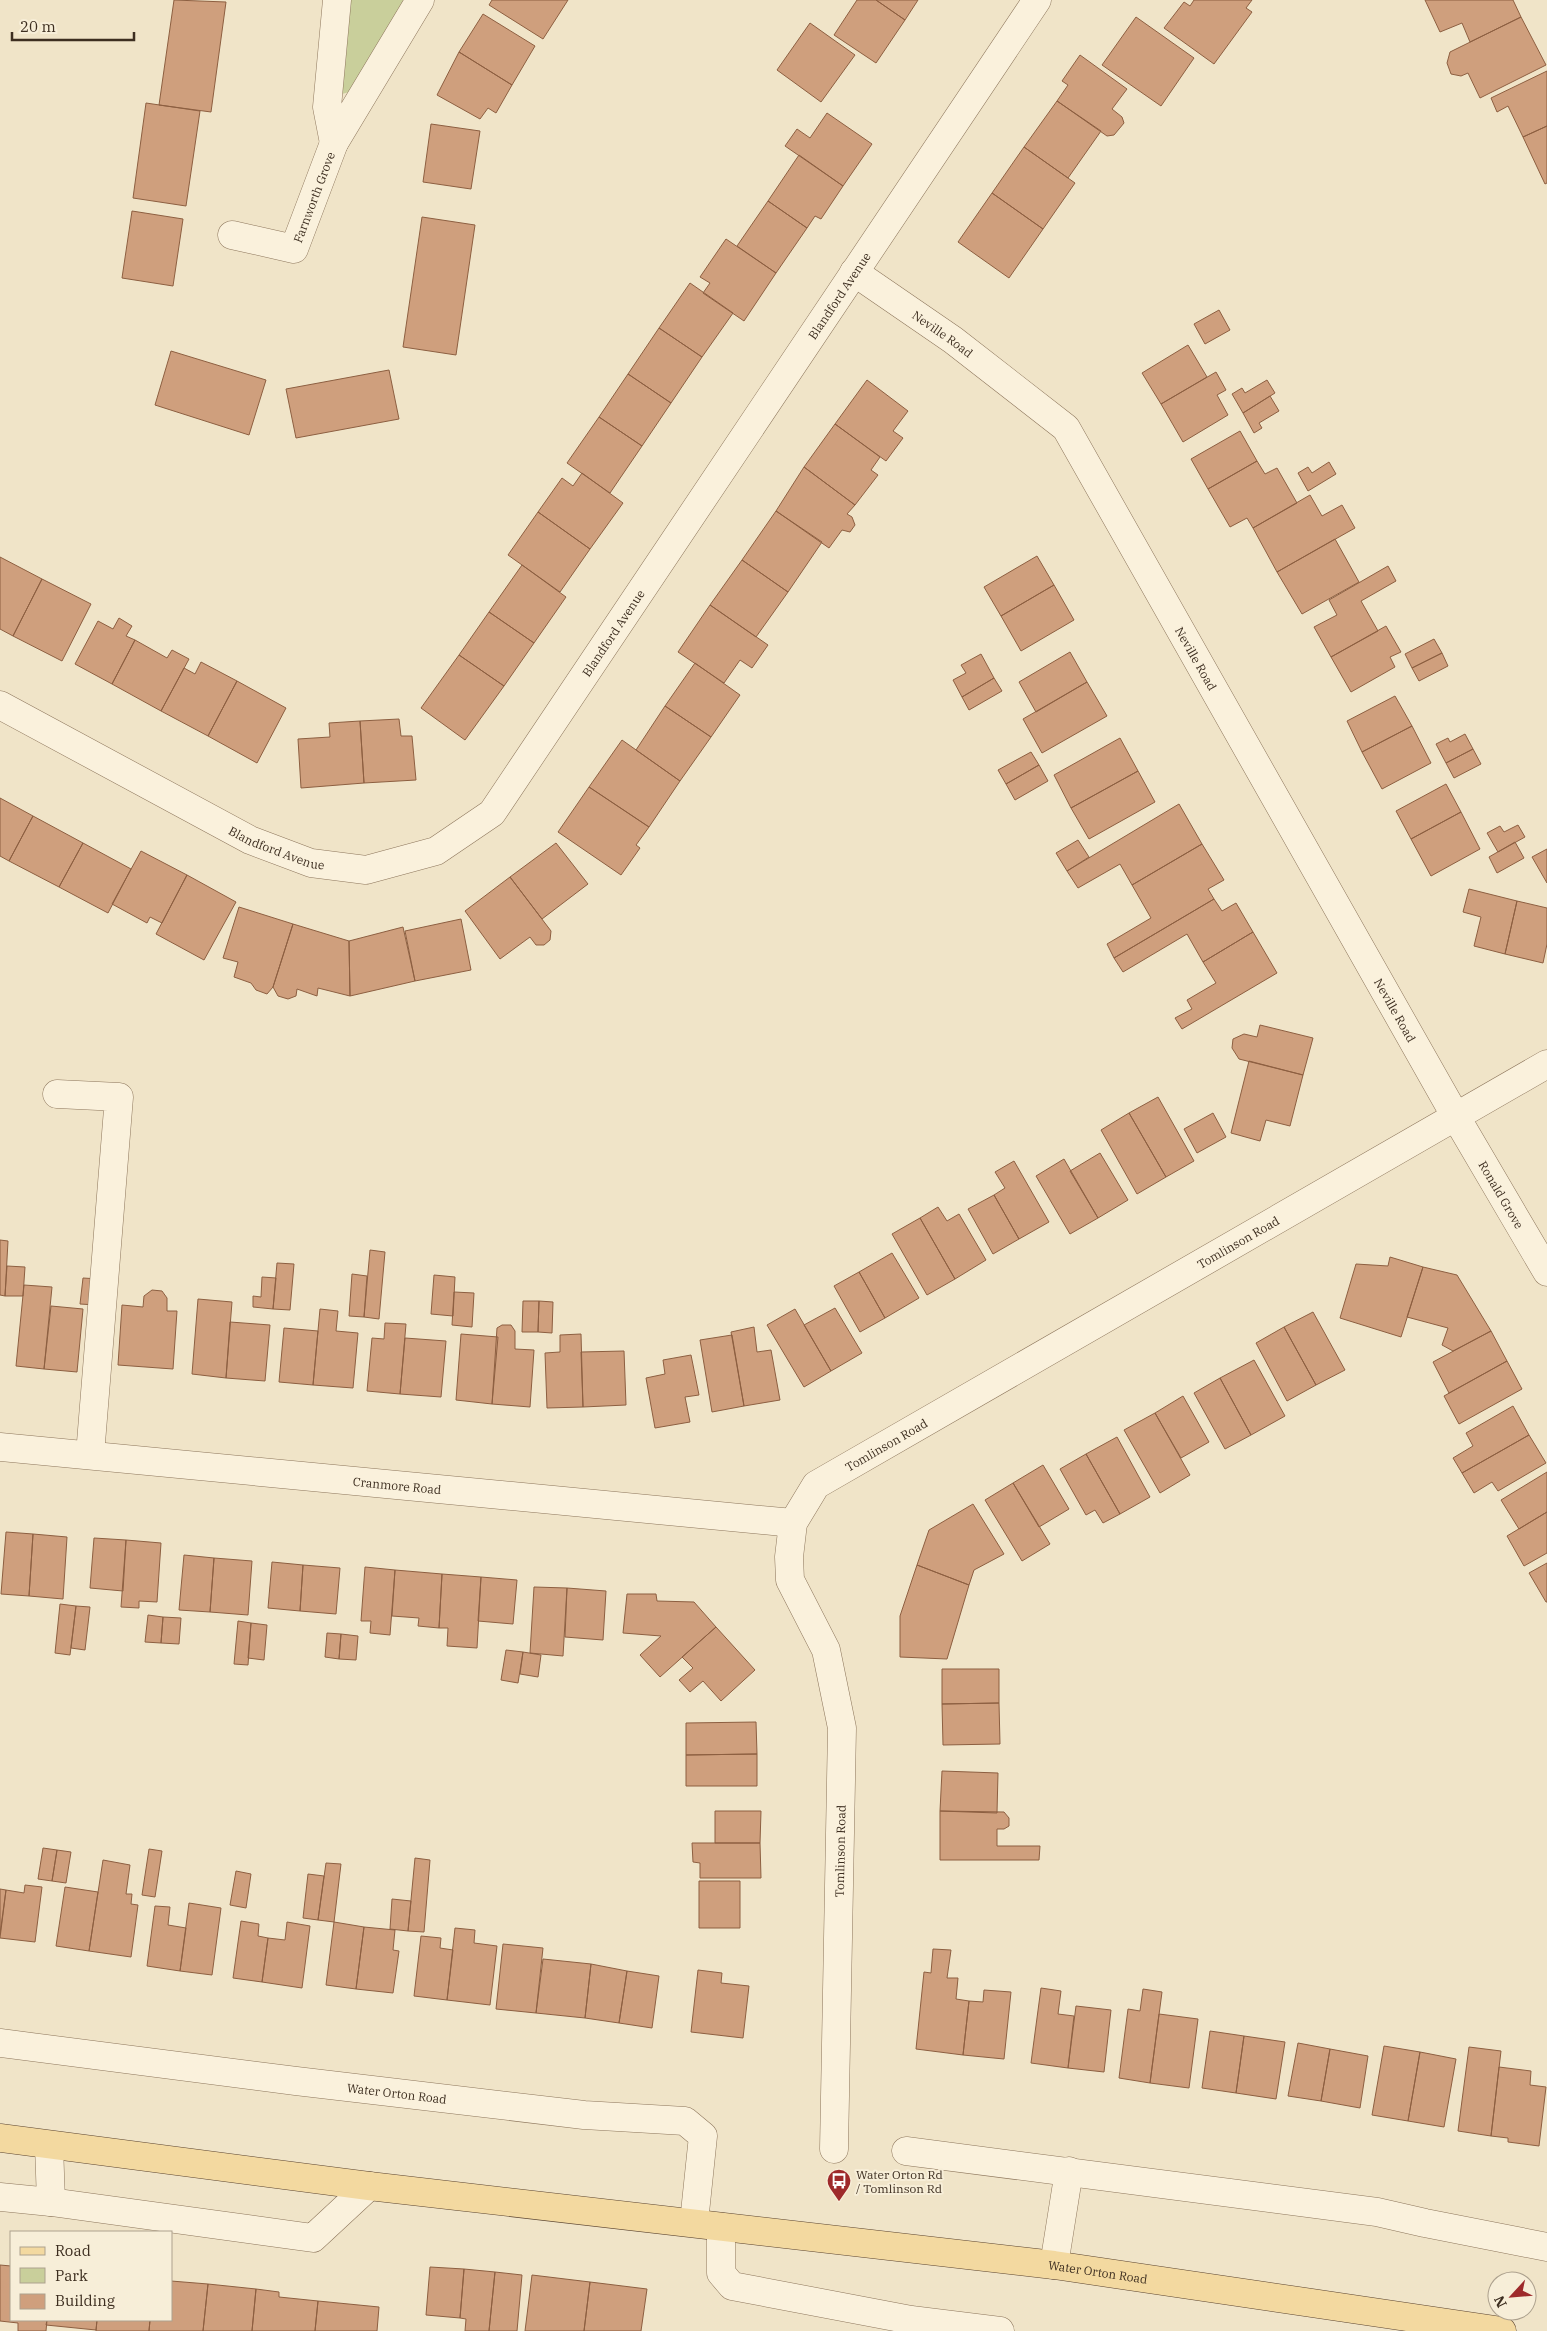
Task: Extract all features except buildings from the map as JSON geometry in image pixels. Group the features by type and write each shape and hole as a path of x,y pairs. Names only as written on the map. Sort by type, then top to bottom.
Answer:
{"main road":[{"name":"Water Orton Road","path":"0,2138 369,2186 1054,2265 1502,2331"}],"street":[{"name":"Farnworth Grove","path":"334,143 327,107 337,0"},
{"name":"Farnworth Grove","path":"232,235 294,249 334,143 420,0"},
{"name":"Blandford Avenue","path":"0,705 250,840 311,863 366,870 436,851 492,812 1037,0"},
{"name":"Neville Road","path":"854,272 954,340 1066,428 1456,1117"},
{"name":"Tomlinson Road","path":"834,2149 842,1728 826,1650 790,1580 789,1557 793,1524 816,1485 1547,1064"},
{"path":"57,1094 119,1097 90,1455"},
{"name":"Ronald Grove","path":"1456,1117 1547,1272"},
{"name":"Cranmore Road","path":"0,1447 793,1524"},
{"name":"Water Orton Road","path":"0,2043 296,2082 584,2115 685,2121 703,2136 694,2222"},
{"path":"49,2145 51,2202"},
{"path":"906,2151 1377,2212 1547,2247"},
{"path":"1054,2265 1069,2171"},
{"path":"0,2197 51,2202 313,2238 369,2186"},
{"path":"721,2227 721,2273 732,2286 911,2320 1000,2331"}],"green space":[{"path":"349,0 407,0 356,90 342,94"}],"place":[{"name":"Water Orton Rd / Tomlinson Rd","path":"839,2202"}]}
